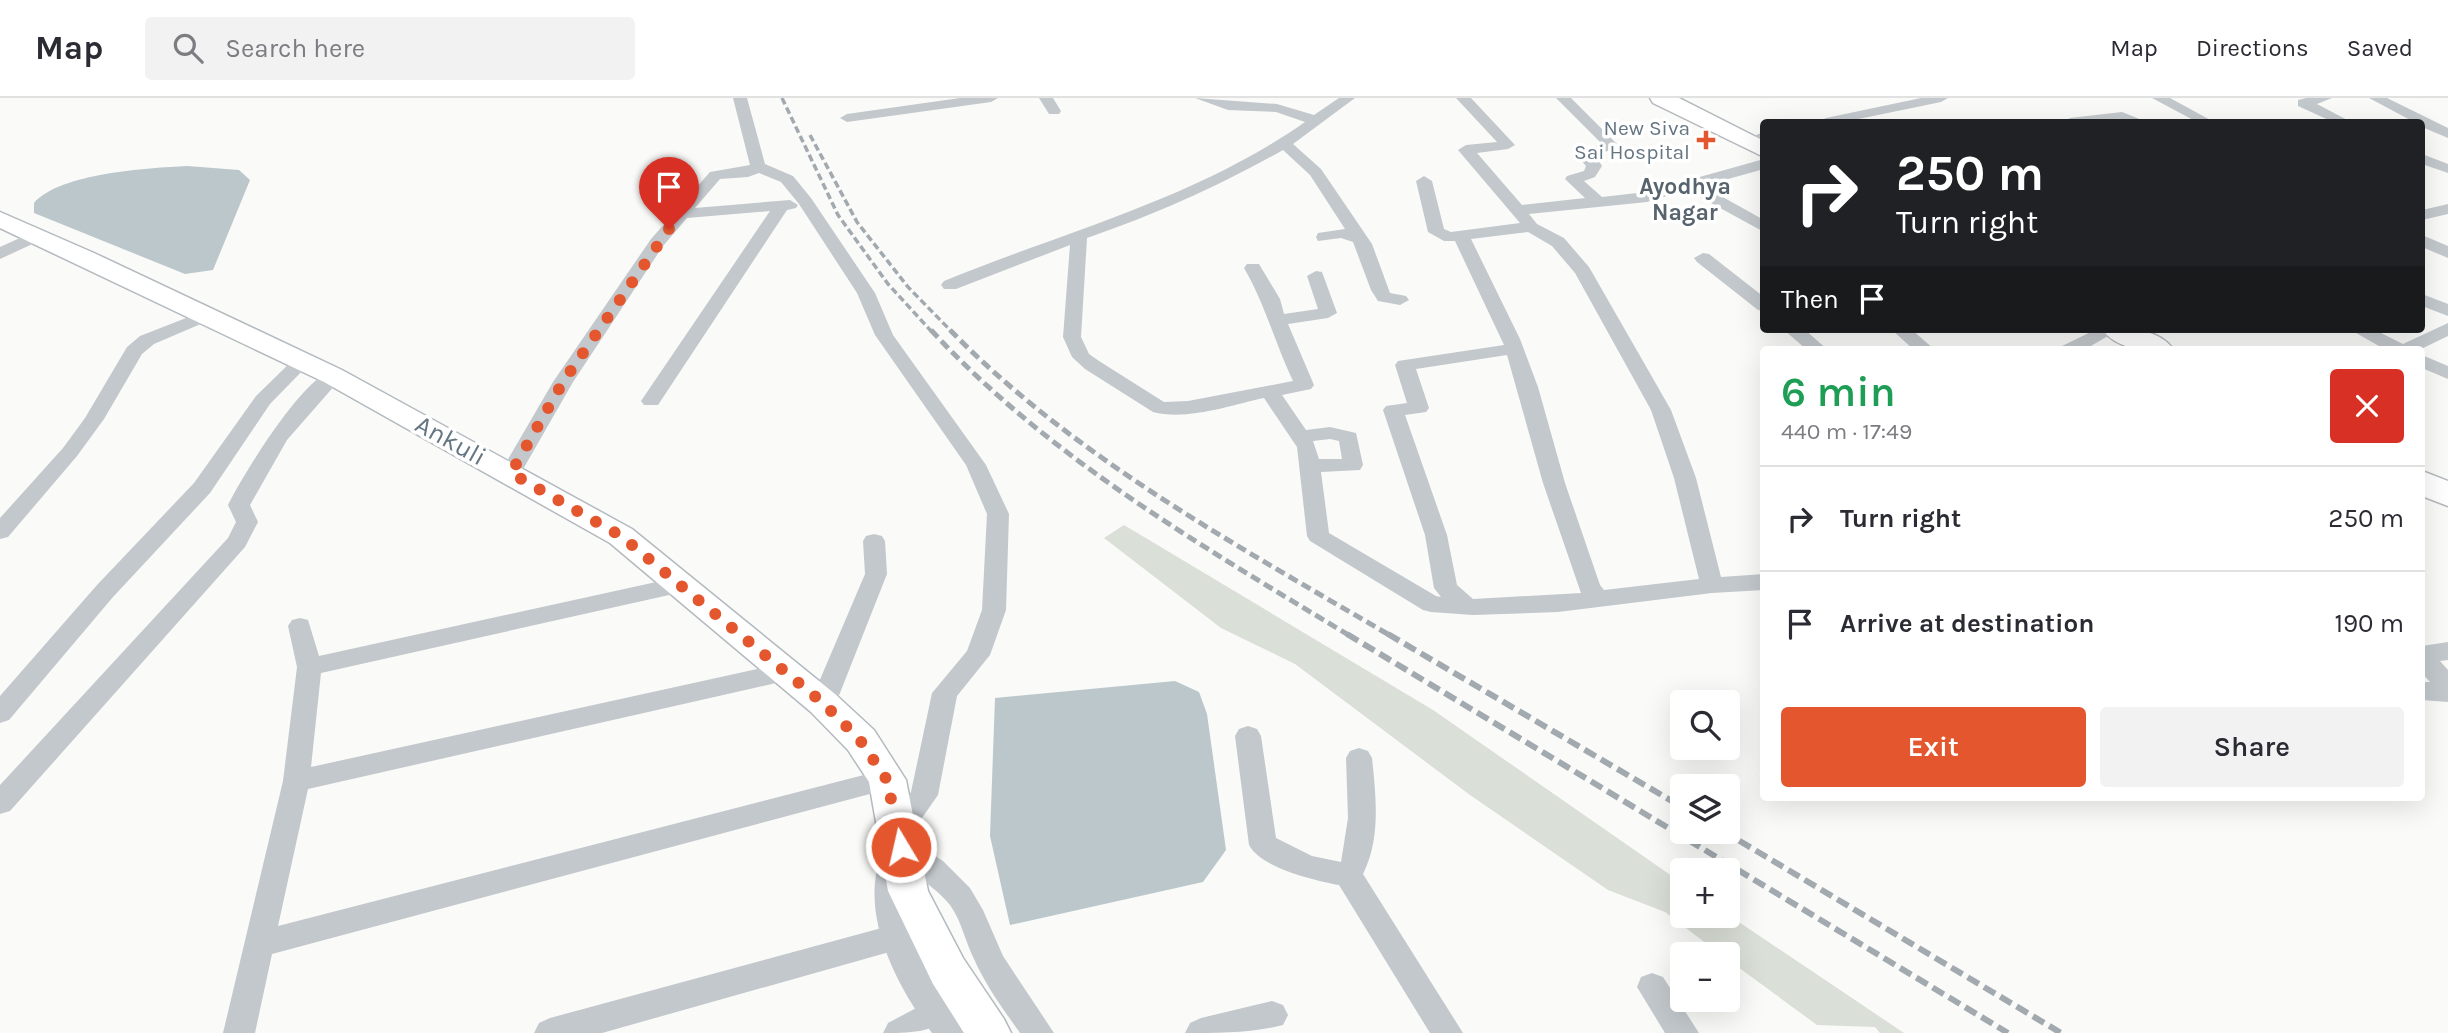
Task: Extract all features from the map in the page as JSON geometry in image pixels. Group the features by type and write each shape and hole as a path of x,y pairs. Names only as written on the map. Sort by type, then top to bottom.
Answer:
{"highway":[{"path":"1661,98 1760,140"},
{"path":"1679,98 1760,139"},
{"path":"2125,333 2151,346"},
{"path":"2154,333 2179,346"},
{"path":"2425,472 2448,483"},
{"path":"2425,484 2448,495"}],"main road":[{"name":"Ankuli","path":"0,219 33,237 86,258 333,376 621,536 823,703 860,740 887,780 908,891 948,971 989,1033"}],"street":[{"path":"740,98 758,167"},
{"path":"846,118 959,100 990,98"},
{"path":"1046,98 1054,111"},
{"path":"1202,98 1228,106 1277,108 1317,121"},
{"path":"950,285 1013,259 1155,209 1217,180 1283,144 1349,98"},
{"path":"1463,98 1508,145 1466,150 1531,227 1558,242 1583,271 1661,410 1685,478 1700,547 1712,585"},
{"path":"1563,98 1612,146 1588,154 1594,166 1590,174 1573,179 1599,203"},
{"path":"1856,119 1941,98"},
{"path":"2159,98 2201,119"},
{"path":"2325,98 2303,103 2338,119"},
{"path":"2376,98 2418,119"},
{"path":"2096,119 2122,116 2131,119"},
{"path":"2425,122 2448,134"},
{"path":"1283,144 1297,149 1314,170 1359,238 1381,293 1384,297 1400,300"},
{"path":"2425,160 2445,169"},
{"path":"1518,210 1647,197 1760,165"},
{"path":"511,473 563,382 657,243 715,175 748,172 758,167 787,179 866,293 884,335 976,465 998,514 994,610 978,655 944,693 924,795 899,839 891,871 889,895 900,936 919,980 946,1022 899,1033"},
{"path":"1424,181 1436,232 1450,237 1531,227"},
{"path":"1691,186 1760,225"},
{"path":"681,214 781,207 804,201"},
{"path":"652,401 781,207"},
{"path":"2425,214 2448,209"},
{"path":"1324,237 1342,233 1359,238"},
{"path":"1461,236 1528,387 1554,483 1589,587 1596,597"},
{"path":"0,254 33,237"},
{"path":"1079,237 1072,337 1081,357 1160,408 1188,407 1304,385 1271,299 1253,268"},
{"path":"2425,242 2448,253"},
{"path":"1703,258 1760,303"},
{"path":"1277,320 1328,313 1316,276"},
{"path":"2425,300 2448,311"},
{"path":"0,532 70,452 94,419 134,351 147,340 204,316"},
{"path":"2411,346 2448,329"},
{"path":"1798,333 1814,346"},
{"path":"1905,333 1921,346"},
{"path":"2077,346 2103,333"},
{"path":"2366,333 2394,346"},
{"path":"1465,605 1446,589 1433,524 1393,410 1419,408 1405,365 1513,349"},
{"path":"2425,362 2448,373"},
{"path":"0,713 104,590 202,488 262,400 301,363"},
{"path":"0,803 237,542 247,522 239,505 257,466 311,397 333,376"},
{"path":"1270,392 1307,447 1318,536 1430,604 1473,607 1558,604 1596,597 1760,582"},
{"path":"1300,437 1331,433 1349,437 1353,465 1310,466"},
{"path":"823,703 876,574 874,541"},
{"path":"309,667 679,585"},
{"path":"239,1033 296,781 309,667 300,626"},
{"path":"2425,655 2448,651"},
{"path":"2425,660 2448,687"},
{"path":"296,781 785,672"},
{"path":"2425,691 2448,693"},
{"path":"1248,736 1263,845 1307,867 1348,875 1447,1033"},
{"path":"1348,875 1354,866 1363,811 1359,758"},
{"path":"259,944 887,780"},
{"path":"899,839 952,885 973,918 993,964 1038,1033"},
{"path":"550,1033 900,936"},
{"path":"1652,986 1683,1033"},
{"path":"1201,1033 1272,1015"}],"shaded area":[{"path":"187,166 239,170 250,180 213,270 185,274 34,213 34,203 46,193 63,185 106,174"},
{"path":"1124,525 1433,710 1670,875 1670,916 1608,890 1470,795 1295,664 1221,628 1104,538"},
{"path":"1175,681 1199,692 1207,714 1226,850 1203,882 1010,925 990,836 995,698"},
{"path":"1740,923 1904,1033 1880,1033 1875,1027 1817,1025 1740,969 1740,942 1704,942 1686,928 1740,928"}],"railway":[{"path":"782,98 838,215 888,284 932,332"},
{"path":"810,135 857,222 908,287 951,331"},
{"path":"931,330 1025,419 1076,459 1184,533 1350,636"},
{"path":"951,331 1050,419 1104,459 1217,533 1391,636"},
{"path":"1347,634 2008,1033"},
{"path":"1388,634 1670,800"},
{"path":"1740,841 2061,1033"}],"place":[{"name":"New Siva Sai Hospital","path":"1706,140"}],"district":[{"name":"Ayodhya Nagar","path":"1685,199"}],"route":[{"path":"669,229 563,382 511,473 621,536 823,703 860,740 887,780 901,847"}]}
